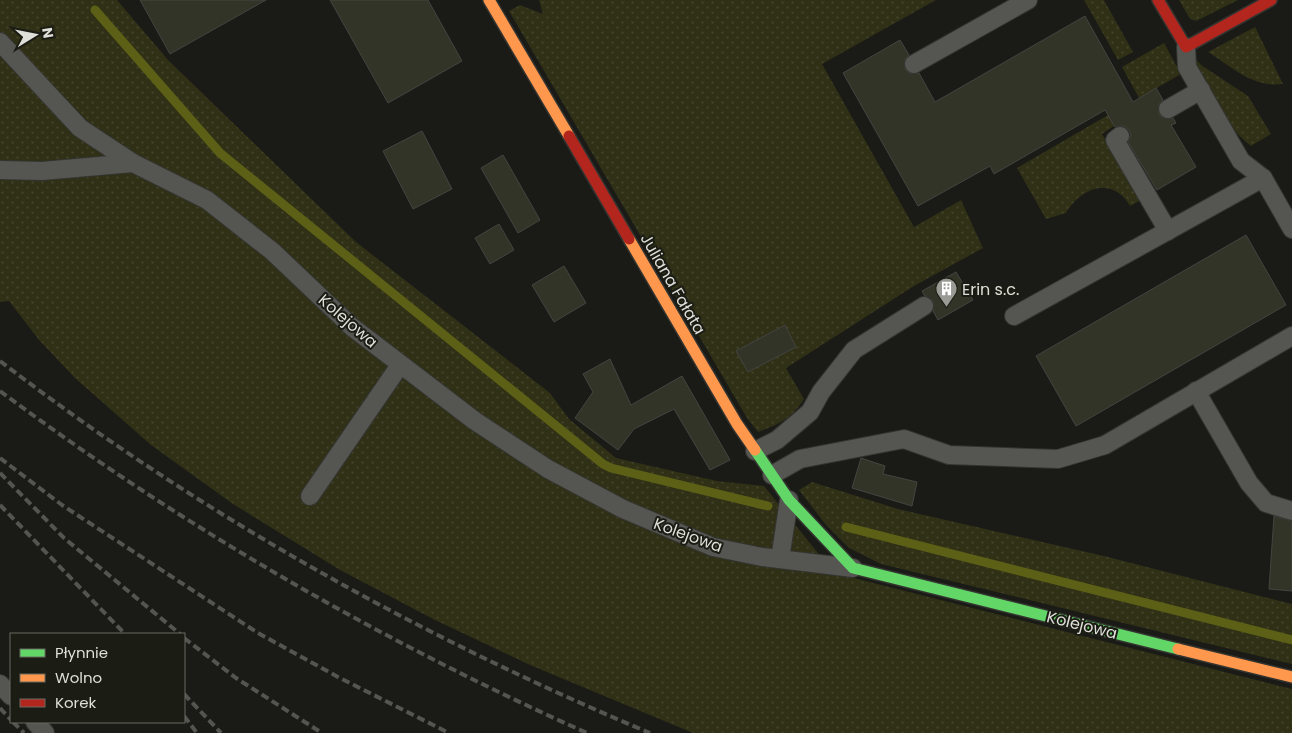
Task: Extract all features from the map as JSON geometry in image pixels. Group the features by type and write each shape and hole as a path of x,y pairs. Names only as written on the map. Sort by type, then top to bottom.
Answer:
{"street":[{"path":"1158,0 1186,47 1272,0"},
{"name":"Juliana Fałata","path":"495,2 658,292 756,451 789,500 853,568"},
{"name":"Kolejowa","path":"853,568 1292,677"}],"lane":[{"path":"914,64 1028,0"},
{"name":"Kolejowa","path":"0,42 80,128 134,163 207,200 272,251 352,327 475,421 548,469 623,509 713,547 780,559 853,568"},
{"path":"1186,47 1187,67 1241,161 1262,178 1292,228"},
{"path":"1168,109 1200,90"},
{"path":"1120,136 1115,140 1168,231"},
{"path":"0,170 42,171 134,163"},
{"path":"1014,316 1262,178"},
{"path":"756,451 777,440 810,412 821,392 854,350 924,306"},
{"path":"772,475 800,459 904,438 949,455 1058,459 1105,445 1292,336"},
{"path":"310,496 400,364"},
{"path":"1196,391 1249,483 1266,503 1292,511"},
{"path":"780,559 789,500"},
{"path":"0,684 10,695"},
{"path":"36,723 45,733"}],"green space":[{"path":"0,0 117,0 168,60 356,242 550,393 569,419 616,458 717,481 764,486 834,573 1292,689 1292,733 693,733 530,665 435,620 340,570 233,504 151,445 75,378 39,340 9,301 0,302"},
{"path":"539,0 936,0 822,64 914,227 961,200 983,248 914,286 786,368 804,399 790,416 758,432 747,418 509,11 520,5 543,14"},
{"path":"1084,0 1104,0 1133,52 1118,60"},
{"path":"1179,0 1238,0 1196,21 1190,19"},
{"path":"1255,27 1283,84 1262,83 1252,80 1208,52"},
{"path":"1164,43 1181,74 1139,98 1122,67"},
{"path":"1196,59 1201,65 1248,96 1271,134 1251,146 1233,129 1213,99 1196,67"},
{"path":"1108,115 1114,126 1102,134 1141,200 1130,206 1115,191 1097,188 1088,191 1080,197 1066,213 1046,219 1017,168"},
{"path":"812,482 898,509 1104,556 1292,604 1292,664 881,564 849,548 826,525 799,490"}],"building":[{"path":"140,0 266,0 170,54"},
{"path":"330,0 428,0 462,61 388,103"},
{"path":"1085,16 1133,102 1156,88 1163,100 1159,104 1159,114 1163,118 1173,118 1176,123 1171,125 1196,167 1157,190 1128,142 1131,135 1129,130 1123,126 1115,127 1105,110 994,174 990,166 918,206 843,73 900,40 909,55 905,59 905,69 909,73 919,73 935,102"},
{"path":"422,131 452,189 413,209 383,151"},
{"path":"503,155 540,220 518,233 481,168"},
{"path":"499,224 514,250 490,264 475,238"},
{"path":"1246,235 1286,305 1076,426 1036,356"},
{"path":"564,266 586,303 554,322 532,285"},
{"name":"Erin s.c.","path":"956,272 973,300 938,320 933,311 933,301 924,295 922,291"},
{"path":"785,325 796,347 748,372 736,351"},
{"path":"610,359 631,405 682,376 730,460 710,470 674,409 634,429 618,450 575,418 593,392 583,374"},
{"path":"861,458 885,466 883,474 917,482 912,506 852,488"},
{"path":"1274,516 1292,521 1292,591 1269,589"}],"waterway":[{"path":"95,10 220,153 603,464 611,468 768,506"},
{"path":"846,527 1292,640"}],"railway":[{"path":"0,361 76,417 153,470 313,568 395,613 479,655 650,733"},
{"path":"0,391 140,489 284,578 358,620 433,659 587,733"},
{"path":"0,458 62,505 258,633 338,677 449,733"},
{"path":"0,473 64,538 179,633"},
{"path":"0,505 124,633"},
{"path":"185,639 236,678 322,733"},
{"path":"185,695 221,733"},
{"path":"0,708 10,719"},
{"path":"185,717 197,733"},
{"path":"14,723 24,733"}],"traffic: fast":[{"path":"755,450 789,500 853,568 1178,649"}],"traffic: slow":[{"path":"489,0 569,136"},
{"path":"629,239 737,424 755,450"},
{"path":"1178,649 1292,677"}],"traffic: jam":[{"path":"1158,0 1186,47 1271,0"},
{"path":"569,136 629,239"}],"place":[{"name":"Erin s.c.","path":"946,308"}]}
